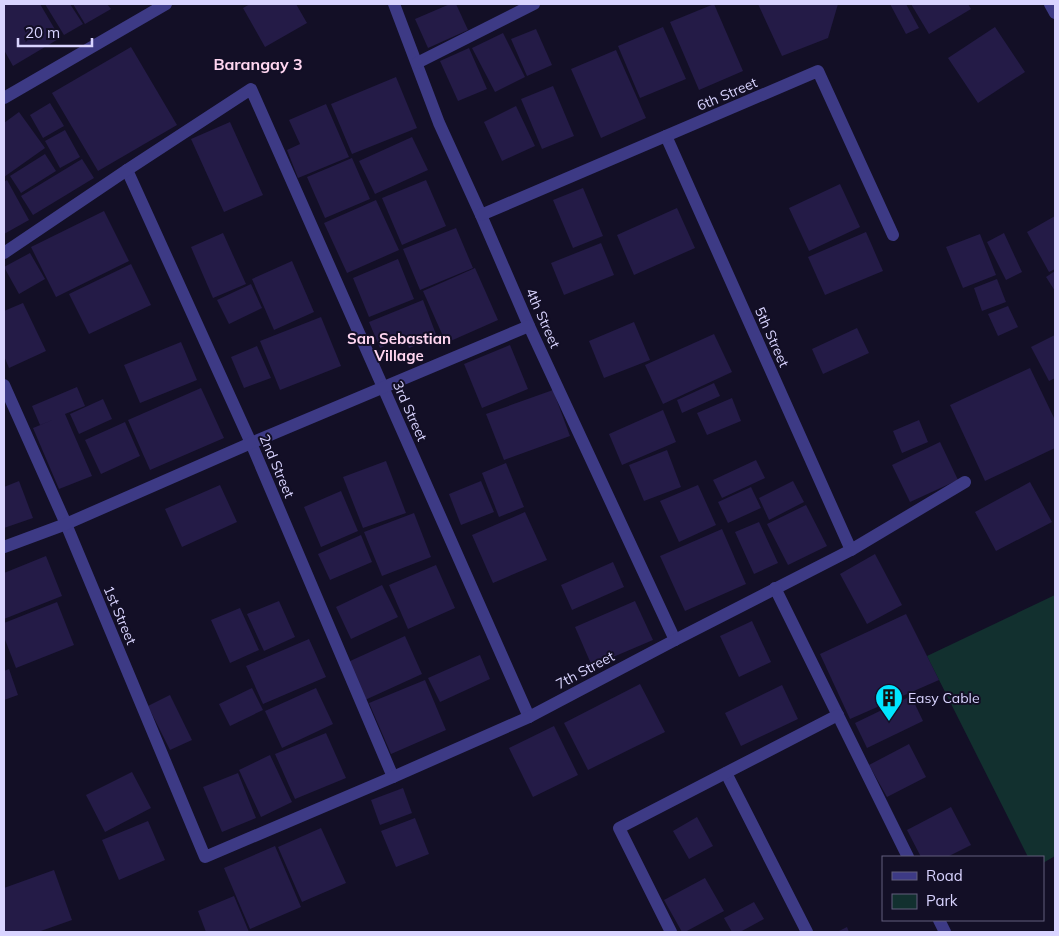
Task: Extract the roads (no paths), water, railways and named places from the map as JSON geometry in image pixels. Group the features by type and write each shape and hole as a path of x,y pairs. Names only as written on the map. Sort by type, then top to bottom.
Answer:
{"street":[{"path":"4,98 166,4"},
{"name":"4th Street","path":"394,4 439,123 529,326 675,640"},
{"path":"417,63 534,4"},
{"path":"1050,4 1055,13"},
{"name":"6th Street","path":"481,215 818,70 893,235"},
{"name":"3rd Street","path":"127,170 251,89 529,717"},
{"name":"5th Street","path":"666,136 850,550"},
{"path":"4,253 127,170"},
{"name":"2nd Street","path":"127,170 251,443 392,777"},
{"path":"4,547 66,524 251,443 529,326"},
{"name":"1st Street","path":"4,385 66,524 205,857"},
{"name":"7th Street","path":"205,857 529,717 850,550 965,482"},
{"path":"775,588 908,856"},
{"path":"671,932 619,828 838,715"},
{"path":"726,773 807,932"}],"place":[{"name":"Easy Cable","path":"889,722"}],"district":[{"name":"Barangay 3","path":"258,64"},
{"name":"San Sebastian Village","path":"399,346"}]}
